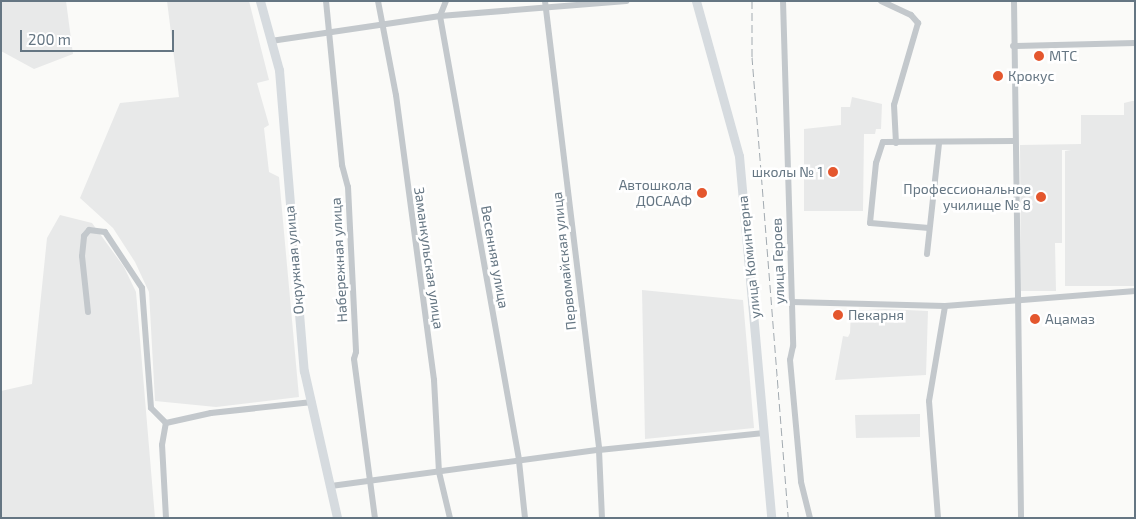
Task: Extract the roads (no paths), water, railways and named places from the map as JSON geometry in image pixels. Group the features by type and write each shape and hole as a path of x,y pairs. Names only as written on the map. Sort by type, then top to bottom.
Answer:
{"street":[{"name":"Окружная улица","path":"260,1 279,70 304,371 337,518"},
{"name":"Набережная улица","path":"326,1 342,165 348,187 356,352 354,359 374,518"},
{"name":"Заманкульская улица","path":"378,1 383,23 434,380 439,472 450,518"},
{"path":"440,16 446,1"},
{"path":"271,42 383,23 546,3 556,8 626,1"},
{"name":"улица Коминтерна","path":"696,1 739,156 772,518"},
{"name":"улица Героев","path":"783,1 793,346 790,360 801,482 810,518"},
{"path":"881,1 911,15 918,23 894,105 896,143"},
{"path":"1014,1 1014,141 1020,518"},
{"name":"Первомайская улица","path":"546,3 599,450 602,518"},
{"name":"Весенняя улица","path":"440,16 518,461 525,518"},
{"path":"1013,46 1135,43"},
{"path":"929,228 870,223 870,206 880,148 883,142 1014,141"},
{"path":"927,254 939,143"},
{"path":"88,312 82,256 84,236 89,230 106,232 142,288 151,408 166,423"},
{"path":"792,302 945,306 1016,302 1135,291"},
{"path":"938,518 930,402 945,306"},
{"path":"166,423 211,413 312,402"},
{"path":"166,423 162,446 166,518"},
{"path":"331,486 599,450 764,433"}],"railway":[{"path":"752,1 752,57 788,518"}],"place":[{"name":"МТС","path":"1039,56"},
{"name":"Крокус","path":"998,76"},
{"name":"школы № 1","path":"833,172"},
{"name":"Автошкола ДОСААФ","path":"702,193"},
{"name":"Профессиональное училище № 8","path":"1041,197"},
{"name":"Пекарня","path":"838,315"},
{"name":"Ацамаз","path":"1035,319"}]}
